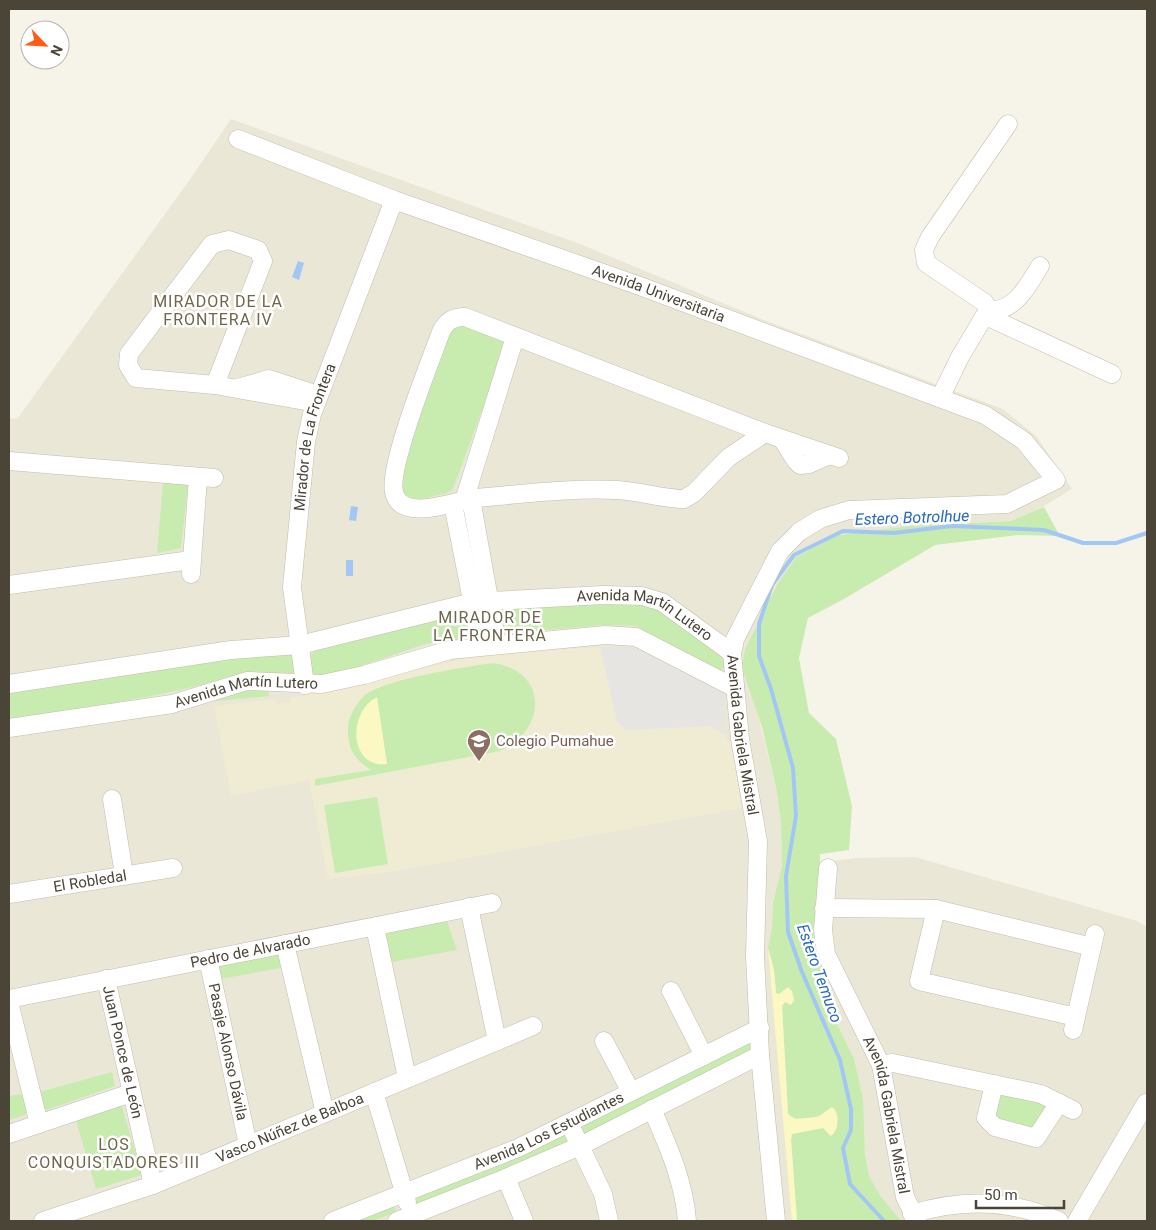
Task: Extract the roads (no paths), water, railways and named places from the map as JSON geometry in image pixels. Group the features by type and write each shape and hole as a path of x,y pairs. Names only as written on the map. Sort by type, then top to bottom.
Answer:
{"street":[{"path":"940,398 960,357 987,313 985,303 926,263 924,250 930,237 1008,124"},
{"name":"Avenida Universitaria","path":"238,139 394,200 637,285 985,415 1012,431 1036,453 1056,480"},
{"name":"Mirador de La Frontera","path":"305,685 292,587 306,442 318,399 394,200"},
{"path":"215,385 263,261 258,250 229,240 212,244 130,354 128,359 130,370 136,378 215,385 318,399"},
{"path":"987,313 1009,306 1024,292 1040,266"},
{"path":"987,313 1112,374"},
{"path":"765,433 729,457 694,493 684,499 616,490 567,490 463,501 411,509 401,503 393,491 397,458 441,332 448,322 459,317 465,317 765,433 835,456"},
{"path":"489,645 463,501 515,337"},
{"path":"9,461 206,478 191,567 9,585"},
{"name":"Avenida Gabriela Mistral","path":"776,1221 760,1054 754,927 758,841 740,739 732,653 735,638 780,551 810,524 831,514 849,510 1007,504 1056,480"},
{"name":"Avenida Martín Lutero","path":"9,684 231,650 300,645 482,601 603,595 642,596 662,602 676,610 732,653"},
{"name":"Avenida Martín Lutero","path":"9,728 172,704 247,681 305,685 345,679 450,650 605,635 636,637 735,688"},
{"path":"112,799 124,875"},
{"name":"El Robledal","path":"9,894 173,868"},
{"name":"Avenida Gabriela Mistral","path":"828,868 823,940 826,954 882,1065 896,1159 904,1197 914,1218"},
{"name":"Pedro de Alvarado","path":"9,1000 492,903"},
{"path":"469,908 497,1041"},
{"path":"824,908 936,909 1094,940 1075,1024 919,981 936,909"},
{"path":"375,927 407,1078"},
{"path":"285,944 325,1112"},
{"name":"Pasaje Alonso Dávila","path":"208,959 248,1145"},
{"name":"Juan Ponce de León","path":"106,979 153,1185"},
{"path":"671,991 704,1056"},
{"path":"9,1000 40,1124"},
{"name":"Vasco Núñez de Balboa","path":"43,1221 153,1185 534,1026"},
{"name":"Avenida Los Estudiantes","path":"333,1221 518,1148 760,1028"},
{"path":"604,1041 631,1092"},
{"name":"Avenida Los Estudiantes","path":"404,1218 434,1214 506,1178 580,1146 760,1054"},
{"path":"882,1065 893,1063 994,1084 1041,1094 1066,1107 1036,1138 995,1126 986,1118 994,1084"},
{"path":"374,1092 404,1192 404,1218"},
{"path":"9,1134 131,1093"},
{"path":"1077,1221 1146,1103"},
{"path":"652,1109 677,1168 685,1199 687,1221"},
{"path":"569,1123 603,1194 609,1221"},
{"path":"506,1178 524,1221"},
{"path":"914,1218 946,1205 982,1203 1029,1210 1059,1221"}],"water":[{"path":"298,261 304,263 299,280 292,277"},
{"path":"351,506 358,507 356,521 349,520"},
{"path":"346,560 353,560 353,576 346,576"}],"waterway":[{"name":"Estero Temuco","path":"884,1221 850,1184 843,1148 851,1130 851,1109 840,1060 802,972 788,932 786,876 796,816 793,768 771,689 759,656 759,624 772,585 794,555 843,531 894,533 952,526 1044,530 1083,543 1116,543 1147,533"}],"place":[{"name":"Colegio Pumahue","path":"479,762"}],"district":[{"name":"MIRADOR DE LA FRONTERA IV","path":"218,310"},
{"name":"MIRADOR DE LA FRONTERA","path":"490,626"},
{"name":"LOS CONQUISTADORES III","path":"114,1153"}],"water label":[{"name":"Estero Botrolhue","path":"912,517"}]}
